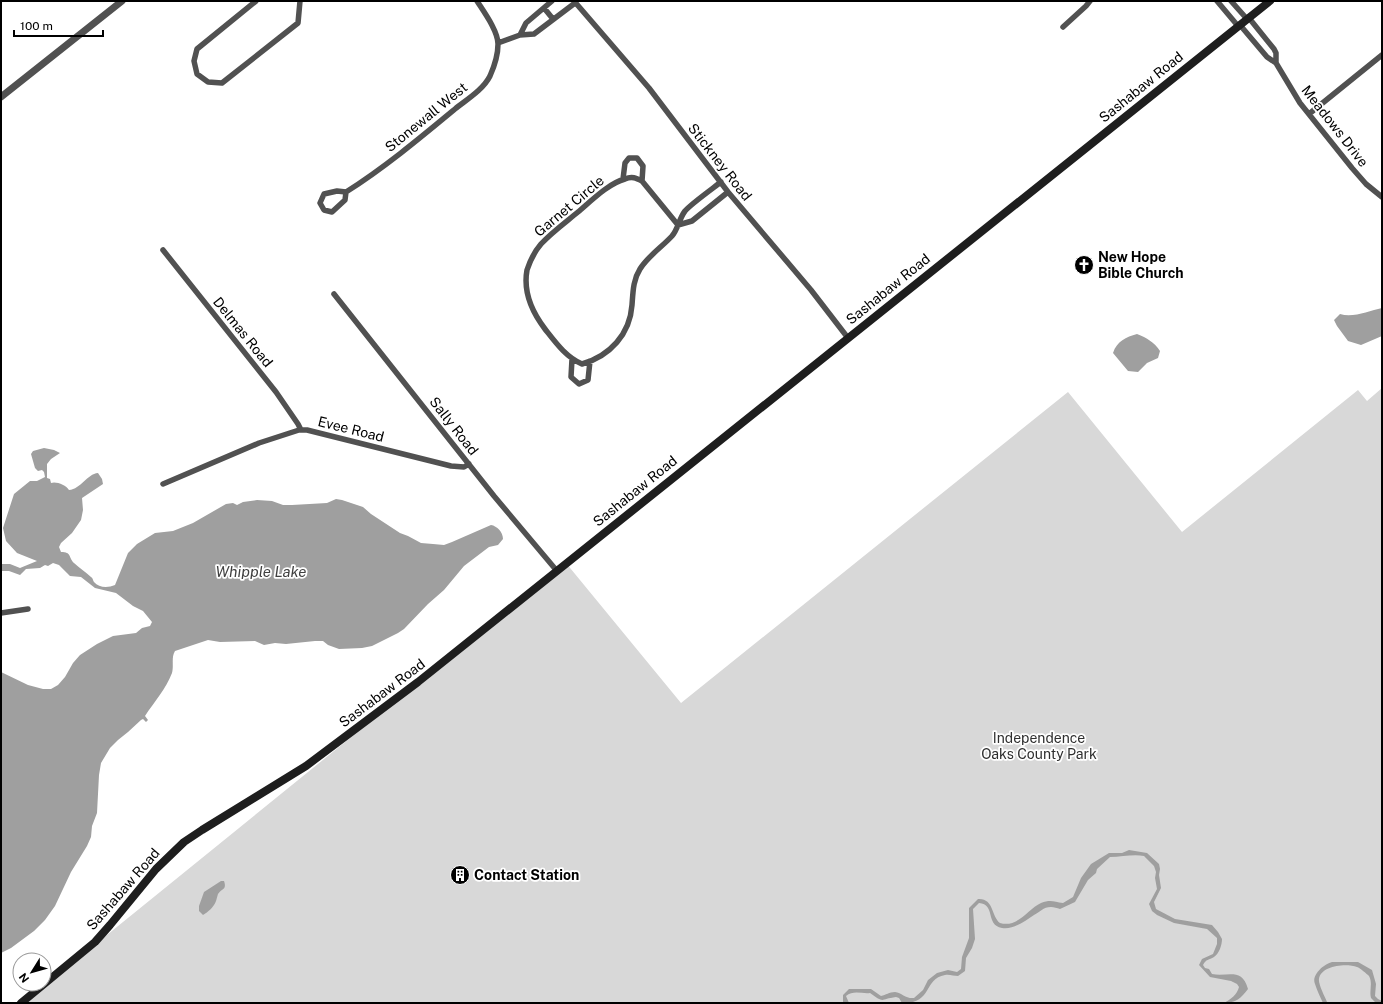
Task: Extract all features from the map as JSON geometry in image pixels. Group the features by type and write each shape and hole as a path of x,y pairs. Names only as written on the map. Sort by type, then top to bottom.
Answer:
{"main road":[{"name":"Sashabaw Road","path":"21,1003 95,942 156,869 181,845 202,830 297,772 424,678 1270,1"}],"street":[{"path":"1,97 122,1"},
{"path":"256,1 197,49 194,61 197,74 208,82 222,83 298,23 300,1"},
{"path":"477,1 494,30 498,43 520,35 534,34 574,2"},
{"path":"520,35 526,23 552,1"},
{"path":"1063,27 1090,1"},
{"path":"1218,1 1244,22"},
{"path":"1231,1 1244,22"},
{"name":"Stickney Road","path":"574,2 648,88 728,192 811,290 848,338"},
{"path":"544,8 553,19"},
{"name":"Meadows Drive","path":"1244,22 1274,49 1276,53 1276,63"},
{"name":"Meadows Drive","path":"1244,22 1267,57 1276,63 1300,103 1361,179 1382,197"},
{"name":"Stonewall West","path":"346,192 363,182 478,90 489,77 496,58 498,43"},
{"path":"1309,114 1382,55"},
{"name":"Garnet Circle","path":"572,359 546,331 532,309 526,285 528,270 533,254 541,244 558,228 617,181 634,177 642,181 643,166 637,158 629,158 625,163 623,179"},
{"path":"642,181 678,225"},
{"path":"590,361 588,380 579,384 571,377 572,359 582,364 606,353 617,343 627,325 632,306 632,294 640,269 675,232 685,211 721,182"},
{"path":"337,191 346,192 345,200 332,212 324,210 320,203 324,194 337,191"},
{"path":"678,225 692,222 728,192"},
{"name":"Delmas Road","path":"163,250 276,392 301,430"},
{"name":"Sally Road","path":"334,294 498,502 557,571"},
{"name":"Evee Road","path":"163,484 259,443 301,430 307,430 451,466 464,467 469,464"},
{"path":"1,613 28,609"}],"green space":[{"name":"Independence Oaks County Park","path":"1382,388 1382,1003 23,1003 37,992 52,992 52,980 566,563 681,703 1068,392 1182,532 1358,390 1367,401"}],"water":[{"path":"1382,308 1382,336 1361,345 1348,341 1334,320 1340,314 1356,315"},
{"path":"1137,334 1150,341 1160,351 1158,358 1147,363 1138,372 1128,371 1113,353 1117,345 1122,340"},
{"name":"Whipple Lake","path":"44,448 60,453 51,459 47,464 47,478 50,479 51,483 61,484 69,490 77,487 94,474 98,473 102,479 103,484 82,498 83,510 81,520 72,533 61,543 59,547 61,552 67,553 74,563 92,577 96,584 101,586 109,587 115,585 128,553 137,544 155,533 173,531 193,523 226,504 233,503 237,505 243,502 257,500 272,501 283,505 292,505 327,503 336,499 342,500 363,507 400,533 421,543 444,545 491,525 499,530 503,539 498,545 489,547 464,566 444,590 404,629 372,646 339,649 328,645 323,641 286,644 275,643 264,645 255,641 220,642 208,640 175,651 173,656 172,673 163,690 145,716 148,720 146,722 143,719 141,720 118,740 110,748 101,763 97,813 92,826 91,837 71,872 55,906 45,920 34,931 11,948 1,953 1,672 28,685 43,689 51,689 58,685 65,677 73,663 80,655 113,636 136,633 142,628 150,626 152,622 143,611 133,606 116,593 95,588 81,577 70,576 59,565 53,563 40,568 26,569 20,575 9,571 1,571 1,564 10,564 20,568 37,561 17,553 6,541 3,528 14,494 30,481 37,481 45,477 42,470 38,471 35,468 31,454 33,451"},
{"path":"1129,850 1147,853 1159,864 1161,888 1154,902 1156,909 1175,919 1212,925 1218,932 1222,939 1220,949 1216,956 1206,961 1203,965 1205,968 1209,969 1212,974 1234,974 1242,978 1248,989 1238,999 1232,1002 1224,1003 1237,992 1239,987 1231,981 1210,977 1199,965 1202,959 1213,954 1217,944 1217,938 1207,929 1174,923 1152,911 1149,904 1157,889 1155,878 1156,872 1154,866 1144,856 1136,855 1110,857 1088,880 1075,902 1060,909 1048,907 1010,928 1002,928 997,926 994,923 987,907 984,904 979,903 973,909 975,939 966,958 965,971 958,976 947,975 938,977 933,981 919,1000 902,1003 899,998 896,997 881,1000 870,993 855,993 846,996 849,1003 843,1003 843,995 849,989 871,989 881,996 895,992 909,998 914,998 923,990 928,980 937,973 948,970 957,972 961,969 962,957 969,938 969,908 978,899 983,899 990,904 997,920 1000,923 1012,923 1041,903 1050,901 1063,903 1073,897 1081,878 1091,864 1109,853 1122,853"},
{"path":"221,881 224,881 224,887 218,894 215,903 209,911 203,915 199,911 199,906 204,892"},
{"path":"1332,962 1358,962 1372,970 1376,984 1375,996 1382,1001 1382,1003 1376,1003 1371,998 1371,981 1369,976 1353,966 1341,965 1329,968 1321,974 1319,979 1320,984 1327,1002 1323,1003 1314,981 1319,970"}],"place":[{"name":"New Hope Bible Church","path":"1084,265"},
{"name":"Contact Station","path":"460,875"}]}
